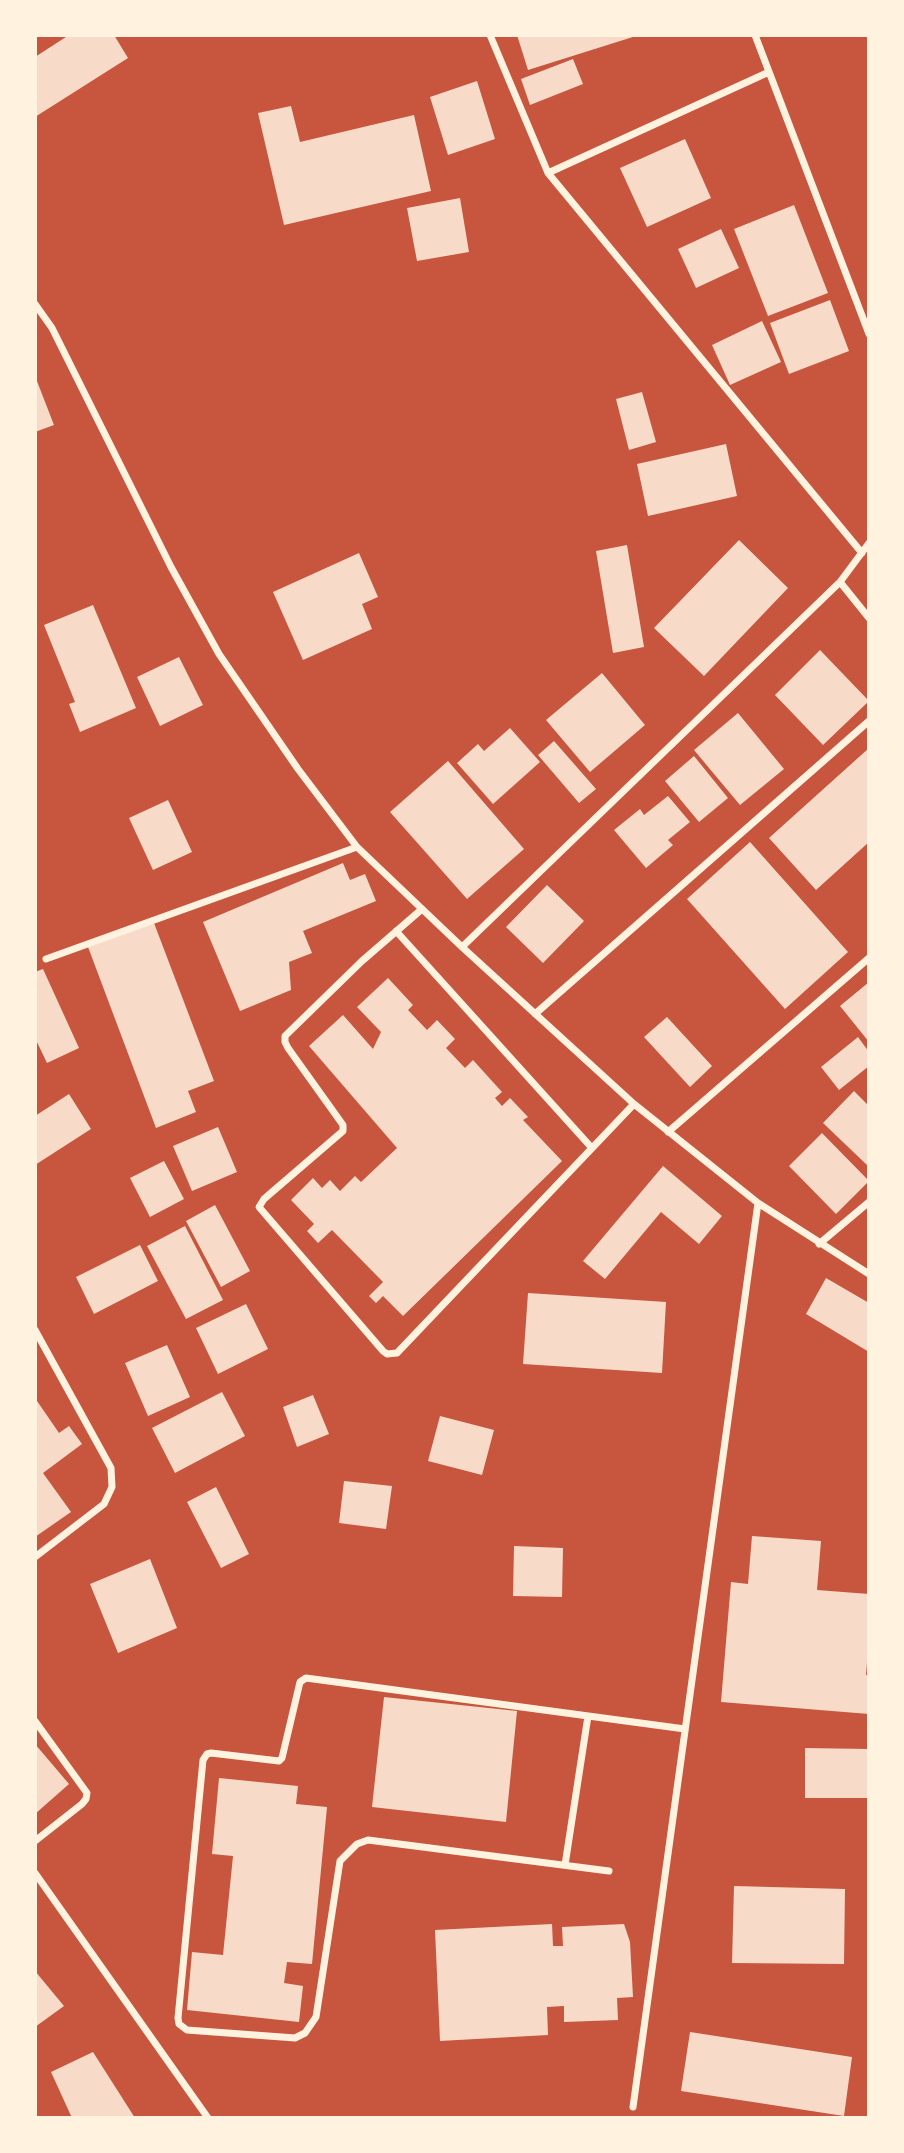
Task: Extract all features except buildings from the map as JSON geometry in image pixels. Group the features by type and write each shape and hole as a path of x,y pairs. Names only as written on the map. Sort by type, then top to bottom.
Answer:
{"street":[{"path":"490,35 548,173 862,553"},
{"path":"755,35 869,334"},
{"path":"548,173 769,72"},
{"path":"35,304 52,328 172,567 219,654 298,769 357,846 462,947 634,1104 758,1203 869,1275"},
{"path":"462,947 840,582 869,543"},
{"path":"840,582 869,618"},
{"path":"535,1014 869,721"},
{"path":"46,959 357,846"},
{"path":"422,909 362,961 285,1036 288,1048 343,1125 343,1131 264,1199 259,1207 383,1350 397,1353 634,1104"},
{"path":"396,931 592,1147"},
{"path":"668,1132 869,958"},
{"path":"819,1244 869,1202"},
{"path":"633,2107 758,1203"},
{"path":"35,1330 111,1468 112,1487 104,1504 35,1557"},
{"path":"609,1871 368,1840 357,1844 340,1861 316,2017 305,2033 295,2038 187,2030 179,2024 203,1760 211,1753 279,1760 282,1758 300,1682 306,1678 685,1729"},
{"path":"565,1865 588,1716"},
{"path":"35,1721 87,1793 82,1804 35,1841"},
{"path":"35,1873 208,2118"}]}
